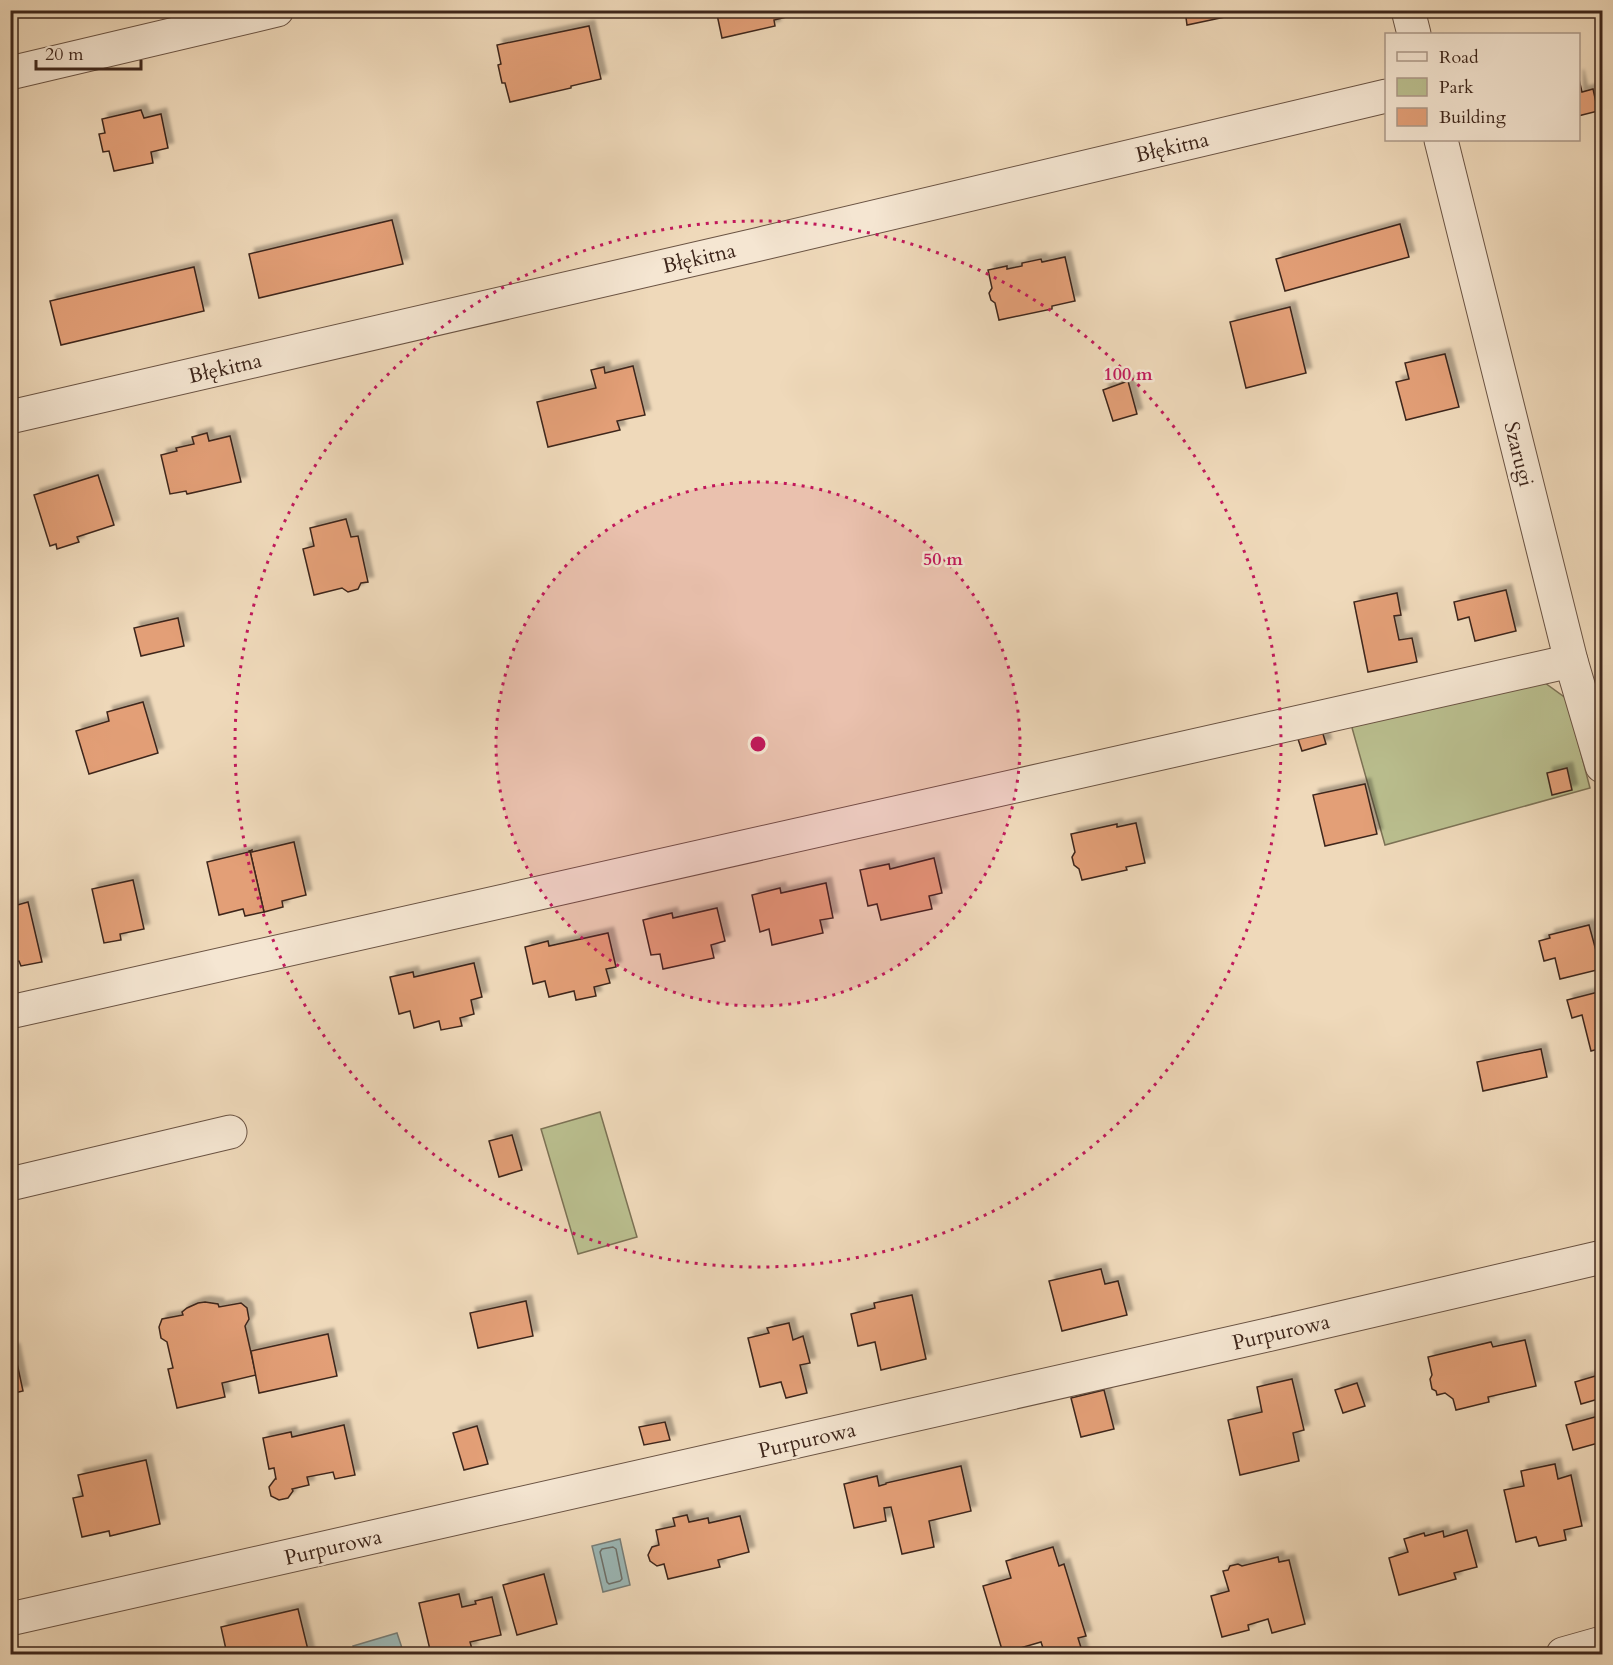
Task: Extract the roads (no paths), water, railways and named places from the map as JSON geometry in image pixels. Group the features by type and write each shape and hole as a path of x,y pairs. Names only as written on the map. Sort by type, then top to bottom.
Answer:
{"street":[{"path":"10,73 277,10"},
{"path":"1407,10 1414,33"},
{"name":"Błękitna","path":"10,417 760,244 1385,96"},
{"name":"Szarugi","path":"1442,141 1571,662 1602,766"},
{"path":"10,1012 1571,662"},
{"path":"10,1184 230,1132"},
{"name":"Purpurowa","path":"10,1619 1278,1333 1602,1257"},
{"path":"1563,1654 1602,1643"}],"water":[{"path":"620,1539 630,1585 603,1592 592,1546"},
{"path":"397,1633 404,1654 356,1654 353,1646"}]}
